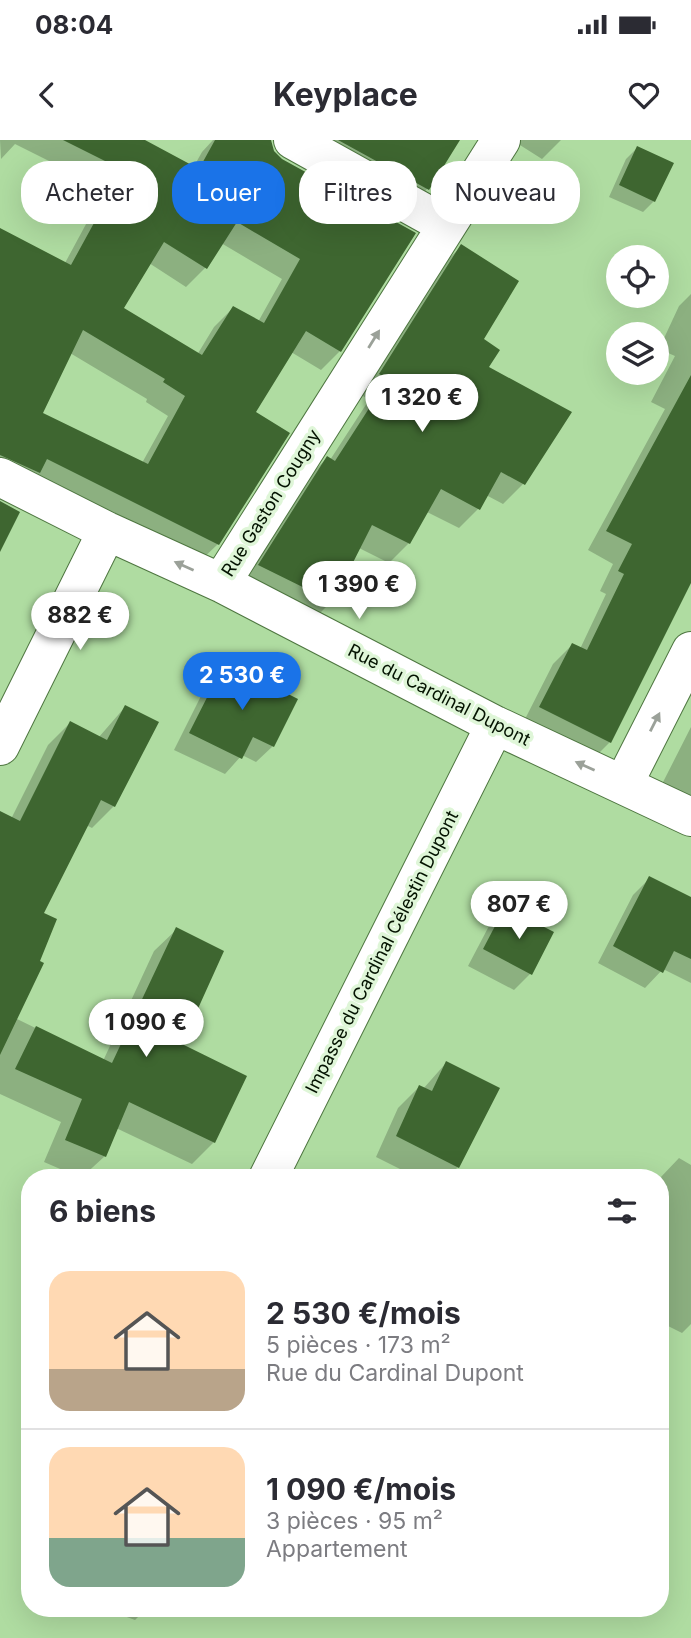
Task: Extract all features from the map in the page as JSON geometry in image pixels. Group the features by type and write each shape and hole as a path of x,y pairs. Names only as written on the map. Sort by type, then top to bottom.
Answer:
{"street":[{"path":"293,140 446,225"},
{"name":"Rue Gaston Cougny","path":"221,583 500,140"},
{"name":"Rue du Cardinal Dupont","path":"0,477 107,531 221,583 495,726 624,783 691,817"},
{"path":"0,746 107,531"},
{"path":"624,783 691,651"},
{"name":"Impasse du Cardinal Célestin Dupont","path":"273,1169 495,726"}],"building":[{"path":"63,140 145,140 184,161 172,161 172,224 236,224 207,269 164,242 124,308 202,355 233,306 264,323 300,259 240,224 285,224 285,161 203,161 215,140 271,140 274,151 299,168 299,224 400,224 416,233 341,352 306,331 256,412 290,433 219,545 47,459 40,473 0,455 0,228 71,265 93,224 158,224 158,161 105,161","holes":["83,330 165,379 163,382 185,396 148,464 43,413"]},
{"path":"338,140 460,140 447,161 431,161 429,190 417,183 417,161 376,161"},
{"path":"637,146 674,163 655,202 619,185"},
{"path":"461,244 519,281 484,339 500,350 489,367 572,412 525,485 501,472 480,510 441,489 410,544 372,525 333,602 258,565 327,456 335,461 388,379 379,374"},
{"path":"691,375 691,583 611,743 539,707 572,643 587,650 624,574 618,571 632,544 606,531"},
{"path":"0,501 20,512 0,552"},
{"path":"225,662 298,699 274,747 253,737 242,759 189,733"},
{"path":"125,705 159,722 115,807 101,800 44,913 57,919 40,961 44,963 0,1055 0,811 20,821 70,721 107,740"},
{"path":"649,876 691,897 691,959 674,951 663,973 613,946"},
{"path":"505,907 554,932 532,975 483,949"},
{"path":"176,927 224,951 182,1044 247,1076 215,1143 129,1102 106,1157 65,1140 82,1099 15,1069 36,1026 112,1063"},
{"path":"446,1061 500,1088 459,1168 396,1136 419,1085 432,1091"}]}
